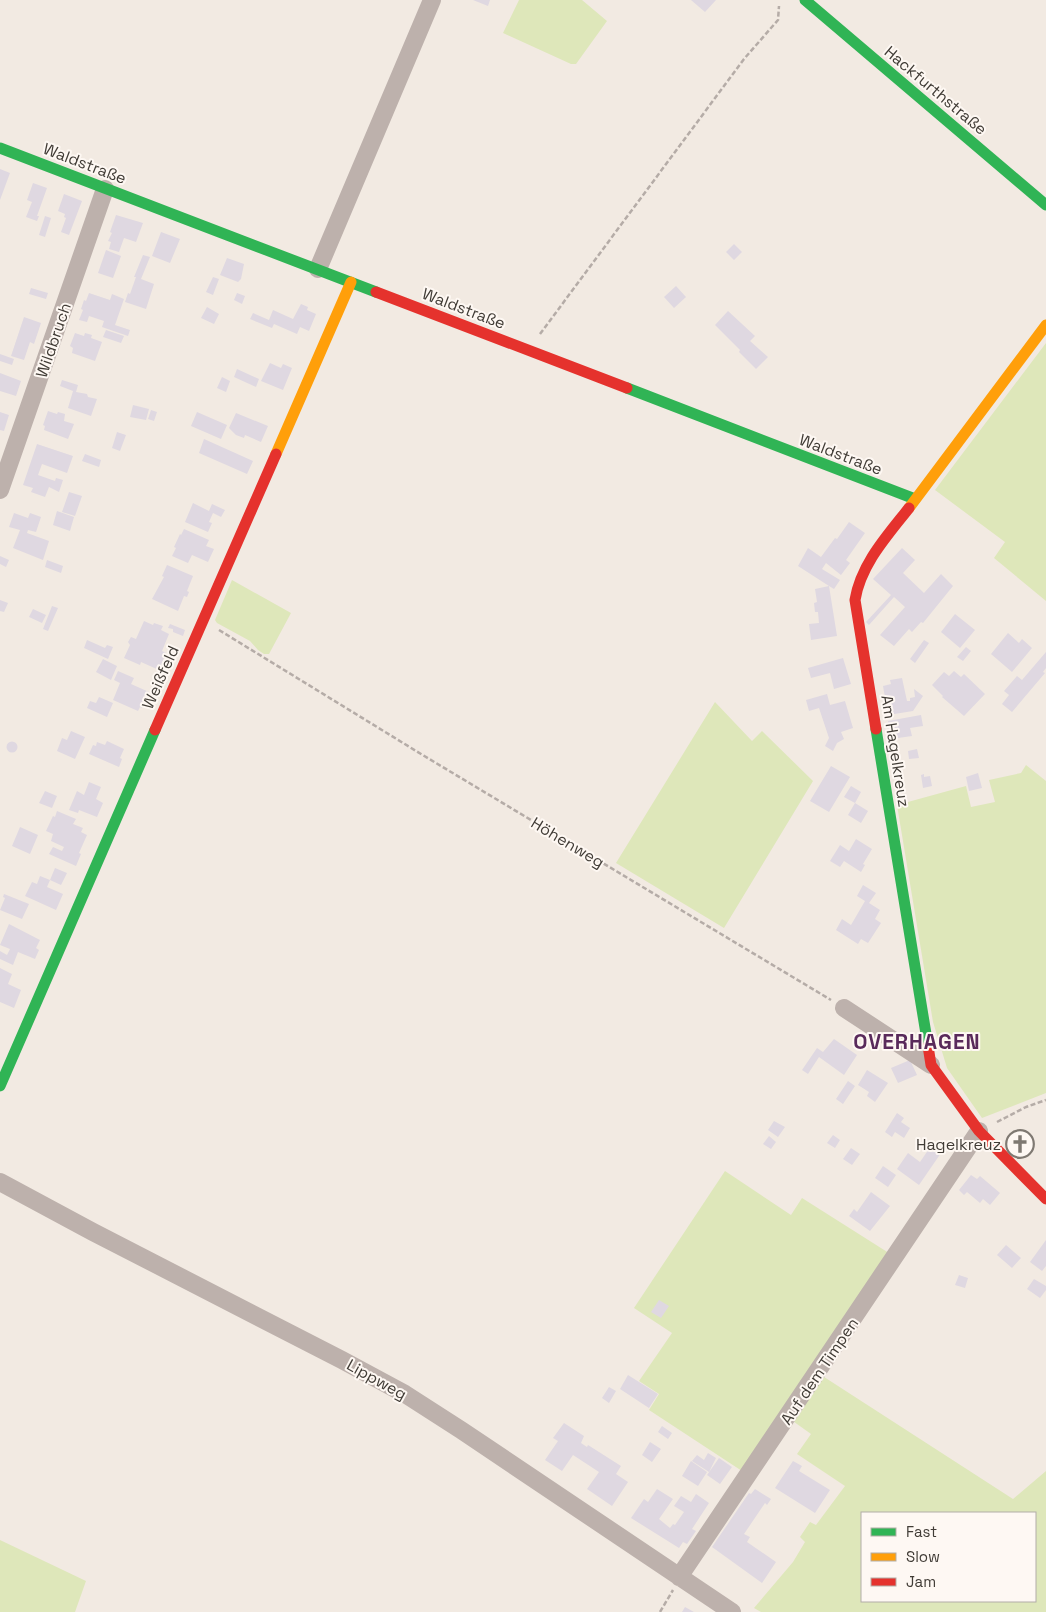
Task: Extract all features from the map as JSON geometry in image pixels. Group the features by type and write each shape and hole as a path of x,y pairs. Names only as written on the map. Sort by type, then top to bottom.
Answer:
{"street":[{"path":"318,269 432,0"},
{"name":"Hackfurthstraße","path":"805,0 1046,205"},
{"name":"Waldstraße","path":"0,148 915,499"},
{"name":"Wildbruch","path":"0,490 105,189"},
{"name":"Weißfeld","path":"0,1086 350,282"},
{"name":"Am Hagelkreuz","path":"1046,325 862,572 856,586 855,600 931,1065 979,1132 1046,1199"},
{"path":"844,1008 931,1065"},
{"name":"Auf dem Timpen","path":"679,1577 979,1132"},
{"name":"Lippweg","path":"0,1182 92,1232 405,1394 732,1612"}],"path":[{"path":"532,351 537,337 744,59 778,20 779,6"},
{"name":"Höhenweg","path":"202,621 844,1008"},
{"path":"979,1132 1026,1107 1046,1100"},
{"path":"660,1612 679,1577"}],"green space":[{"path":"519,0 582,0 607,21 576,64 571,64 503,33"},
{"path":"1046,343 1046,601 994,558 1005,542 935,490"},
{"path":"232,580 291,613 269,654 264,654 250,641 217,623 215,620"},
{"path":"715,702 752,741 762,731 813,781 724,928 616,863"},
{"path":"1026,765 1046,781 1046,1093 982,1118 947,1068 933,1022 897,805 966,786 971,807 995,802 989,780 1021,773"},
{"path":"725,1171 791,1215 802,1198 892,1255 742,1471 649,1410 659,1394 639,1381 672,1333 634,1308"},
{"path":"821,1375 1013,1499 1046,1471 1046,1612 761,1612 754,1608 793,1562 805,1542 800,1537 810,1522 816,1525 845,1486 797,1454 811,1434 790,1419"},
{"path":"0,1540 86,1581 75,1612 0,1612"}],"building":[{"path":"473,0 490,0 488,6"},
{"path":"691,0 716,0 705,12"},
{"path":"0,169 10,173 0,200"},
{"path":"33,183 47,188 37,221 26,217 32,202 27,200"},
{"path":"64,194 82,201 69,235 61,232 66,218 64,217 65,214 58,211"},
{"path":"116,215 143,223 136,242 124,238 119,252 109,249 111,242 108,241"},
{"path":"45,216 51,218 45,237 39,235"},
{"path":"161,232 180,239 170,263 152,256"},
{"path":"734,244 742,252 734,260 726,252"},
{"path":"106,250 121,256 113,278 98,273"},
{"path":"143,255 150,257 141,279 154,284 146,309 125,302 128,293 130,294 136,277 134,277"},
{"path":"227,258 244,264 241,279 238,282 220,275"},
{"path":"213,277 219,279 213,295 206,292"},
{"path":"676,286 686,297 674,308 664,297"},
{"path":"31,288 48,293 46,299 29,294"},
{"path":"89,293 110,300 112,294 124,299 115,325 130,330 128,336 102,327 104,321 89,316 87,322 79,320 84,300 86,301"},
{"path":"237,293 245,296 242,304 234,300"},
{"path":"301,304 308,307 307,310 316,314 309,331 300,327 297,334 274,324 272,328 250,319 253,313 269,320 273,310 293,319"},
{"path":"207,307 219,314 214,324 201,318"},
{"path":"728,311 755,336 750,341 768,357 756,369 715,325"},
{"path":"24,317 41,323 34,344 30,342 24,360 11,356"},
{"path":"106,330 124,336 121,343 103,337"},
{"path":"75,333 84,336 85,333 92,335 91,338 102,342 95,361 72,353 73,348 70,346"},
{"path":"0,354 14,359 12,365 0,361"},
{"path":"270,363 281,368 283,364 292,368 283,390 261,381"},
{"path":"237,369 259,379 256,387 234,377"},
{"path":"0,373 21,381 16,396 0,391"},
{"path":"222,377 230,381 226,392 217,388"},
{"path":"62,380 78,385 76,392 87,394 88,397 97,399 91,416 68,408 73,391 60,386"},
{"path":"133,405 149,409 146,420 130,417"},
{"path":"151,410 157,412 154,421 148,419"},
{"path":"48,411 65,414 64,421 74,424 68,439 44,430 45,426 43,425"},
{"path":"0,412 9,415 4,431 0,430"},
{"path":"197,412 227,425 221,439 191,426"},
{"path":"236,413 268,426 261,442 245,435 244,438 236,435 229,428"},
{"path":"117,432 126,435 120,451 112,448"},
{"path":"204,439 253,461 247,474 199,453"},
{"path":"37,444 73,456 67,473 42,464 38,475 55,481 56,478 63,480 59,492 49,487 45,497 31,492 33,488 23,485"},
{"path":"85,454 101,460 99,467 82,461"},
{"path":"69,492 82,496 75,516 62,512"},
{"path":"193,503 209,511 212,504 225,510 221,517 213,513 209,522 212,523 208,532 185,522"},
{"path":"57,511 74,517 70,531 53,525"},
{"path":"14,513 28,518 30,513 41,517 36,532 28,530 27,533 49,541 43,560 13,548 20,530 9,527"},
{"path":"849,522 865,533 846,560 850,563 841,575 826,563 822,569 840,580 834,589 798,566 808,548 821,557"},
{"path":"184,529 209,540 206,546 214,549 208,562 192,555 188,563 172,556 176,548 174,547"},
{"path":"902,548 915,560 903,573 924,593 941,574 953,586 923,623 921,622 912,632 909,629 894,646 880,635 905,607 894,597 869,625 866,622 891,595 873,579"},
{"path":"0,556 9,560 6,567 0,564"},
{"path":"47,560 63,566 61,573 45,567"},
{"path":"167,565 193,576 187,591 189,592 187,597 184,596 178,611 152,599 164,577 162,576"},
{"path":"829,586 837,636 811,640 809,624 819,623 818,612 815,612 814,603 817,602 815,589"},
{"path":"0,600 8,603 4,612 0,611"},
{"path":"52,606 58,608 48,631 43,629"},
{"path":"33,609 46,615 42,623 29,617"},
{"path":"955,614 975,630 960,648 941,632"},
{"path":"144,621 153,625 154,623 163,626 161,630 169,634 162,651 166,653 159,670 141,662 140,665 124,658 130,645 128,642 131,637 136,639"},
{"path":"170,624 185,630 183,636 168,628"},
{"path":"1008,633 1019,643 1022,639 1032,648 1012,672 991,654"},
{"path":"87,640 105,648 107,645 113,647 108,659 84,648"},
{"path":"924,640 929,643 915,663 910,659"},
{"path":"966,647 971,651 963,661 957,657"},
{"path":"1046,652 1046,668 1043,672 1045,673 1012,712 1002,704 1009,695 1004,691 1017,676 1022,680"},
{"path":"843,658 851,684 834,689 830,673 811,678 808,668"},
{"path":"103,659 117,666 111,680 96,672"},
{"path":"118,671 134,678 131,684 149,692 142,708 140,707 138,711 113,700 120,683 114,680"},
{"path":"954,671 961,677 964,674 985,694 964,716 942,697 932,685 944,672 949,676"},
{"path":"902,678 907,701 915,697 914,689 923,696 913,711 888,715 883,686 891,684 890,680"},
{"path":"827,694 830,705 845,701 853,728 841,732 844,739 837,743 833,751 825,746 829,738 819,708 809,711 806,700"},
{"path":"99,697 113,703 107,717 87,708 90,701 96,703"},
{"path":"921,715 923,726 910,728 912,736 891,739 888,721"},
{"path":"71,731 85,737 75,759 57,751 62,738 67,740"},
{"path":"107,741 124,749 119,767 89,754 93,745 96,746 97,742 105,745"},
{"path":"10,742 14,742 17,747 16,751 10,752 7,749 7,745"},
{"path":"917,749 919,758 909,759 908,751"},
{"path":"831,766 850,777 829,812 810,801"},
{"path":"978,773 982,788 969,791 966,777"},
{"path":"924,774 924,777 930,776 932,786 923,788 921,775"},
{"path":"89,782 101,787 96,799 103,803 97,817 79,810 78,813 69,810 77,791 84,795"},
{"path":"851,786 861,792 855,803 844,797"},
{"path":"45,791 57,796 52,808 39,803"},
{"path":"855,803 868,811 861,823 848,815"},
{"path":"57,811 76,819 73,824 83,828 81,832 87,835 79,853 81,854 76,866 49,854 53,847 62,851 64,847 51,841 53,834 46,831"},
{"path":"20,827 38,835 30,854 12,846"},
{"path":"856,839 872,849 863,864 865,865 861,872 844,861 840,867 830,861 840,845 849,851"},
{"path":"55,868 67,873 61,885 50,880"},
{"path":"40,876 50,880 47,887 63,894 56,910 25,896 32,882 37,884"},
{"path":"863,885 876,893 869,903 880,910 875,919 881,923 868,943 861,939 858,944 836,930 842,919 851,925 865,901 857,896"},
{"path":"4,894 29,904 22,919 0,910 5,898 3,897"},
{"path":"9,924 40,940 36,948 39,950 35,959 18,952 13,965 0,959 0,951 7,955 10,949 0,945"},
{"path":"0,968 12,974 8,984 21,990 14,1008 0,1002"},
{"path":"834,1039 857,1055 844,1075 819,1057 808,1074 802,1070 817,1048 823,1052"},
{"path":"910,1060 917,1075 898,1083 891,1068"},
{"path":"867,1070 888,1083 875,1102 867,1096 869,1092 858,1085"},
{"path":"848,1081 855,1086 843,1104 836,1099"},
{"path":"897,1113 904,1118 901,1122 910,1128 904,1138 895,1132 892,1137 885,1132"},
{"path":"774,1121 785,1127 778,1137 768,1130"},
{"path":"833,1135 840,1140 835,1148 827,1143"},
{"path":"769,1136 776,1142 771,1149 763,1144"},
{"path":"931,1146 941,1153 919,1185 897,1169 908,1153 920,1162"},
{"path":"851,1148 860,1154 852,1165 843,1159"},
{"path":"883,1166 896,1175 888,1187 875,1178"},
{"path":"971,1175 977,1179 980,1176 1000,1193 990,1205 983,1199 980,1203 967,1192 964,1195 959,1190"},
{"path":"871,1192 890,1206 870,1231 849,1216 854,1209 857,1212"},
{"path":"1046,1240 1046,1266 1042,1271 1030,1262"},
{"path":"1006,1245 1021,1258 1012,1268 997,1255"},
{"path":"959,1275 968,1278 965,1288 955,1285"},
{"path":"1034,1279 1046,1286 1046,1290 1040,1298 1027,1289"},
{"path":"659,1300 669,1306 661,1318 651,1312"},
{"path":"628,1375 658,1394 649,1408 620,1389"},
{"path":"609,1387 616,1391 609,1403 602,1398"},
{"path":"564,1423 584,1436 581,1443 587,1447 588,1445 621,1466 616,1474 628,1482 612,1506 587,1489 599,1472 573,1455 562,1471 545,1460 558,1441 553,1438"},
{"path":"662,1426 672,1433 668,1439 658,1432"},
{"path":"650,1442 661,1449 652,1462 642,1455"},
{"path":"708,1453 716,1458 709,1472 692,1461 697,1455 704,1460"},
{"path":"719,1458 732,1467 720,1484 707,1475"},
{"path":"691,1461 707,1472 698,1486 682,1476"},
{"path":"793,1461 802,1466 799,1471 830,1490 815,1513 775,1488"},
{"path":"657,1489 673,1499 659,1519 670,1528 673,1524 675,1525 684,1512 674,1506 681,1496 691,1502 696,1494 709,1503 692,1529 696,1531 687,1544 683,1542 679,1548 631,1518 644,1499 648,1502"},
{"path":"755,1489 771,1499 767,1505 765,1503 744,1534 750,1537 747,1542 776,1562 762,1583 712,1547 749,1493 751,1494"},
{"path":"685,1607 694,1612 682,1612"}],"traffic: fast":[{"path":"805,0 1046,205"},
{"path":"0,148 376,292"},
{"path":"627,388 915,499"},
{"path":"876,729 928,1046"},
{"path":"0,1086 155,730"}],"traffic: slow":[{"path":"276,454 351,282"},
{"path":"909,508 1046,325"}],"traffic: jam":[{"path":"376,292 627,388"},
{"path":"155,730 276,454"},
{"path":"876,729 855,600 858,587 869,562 909,508"},
{"path":"928,1046 931,1065 979,1131 1046,1199"}],"place":[{"name":"Hagelkreuz","path":"1020,1144"}],"district":[{"name":"OVERHAGEN","path":"917,1042"}]}
